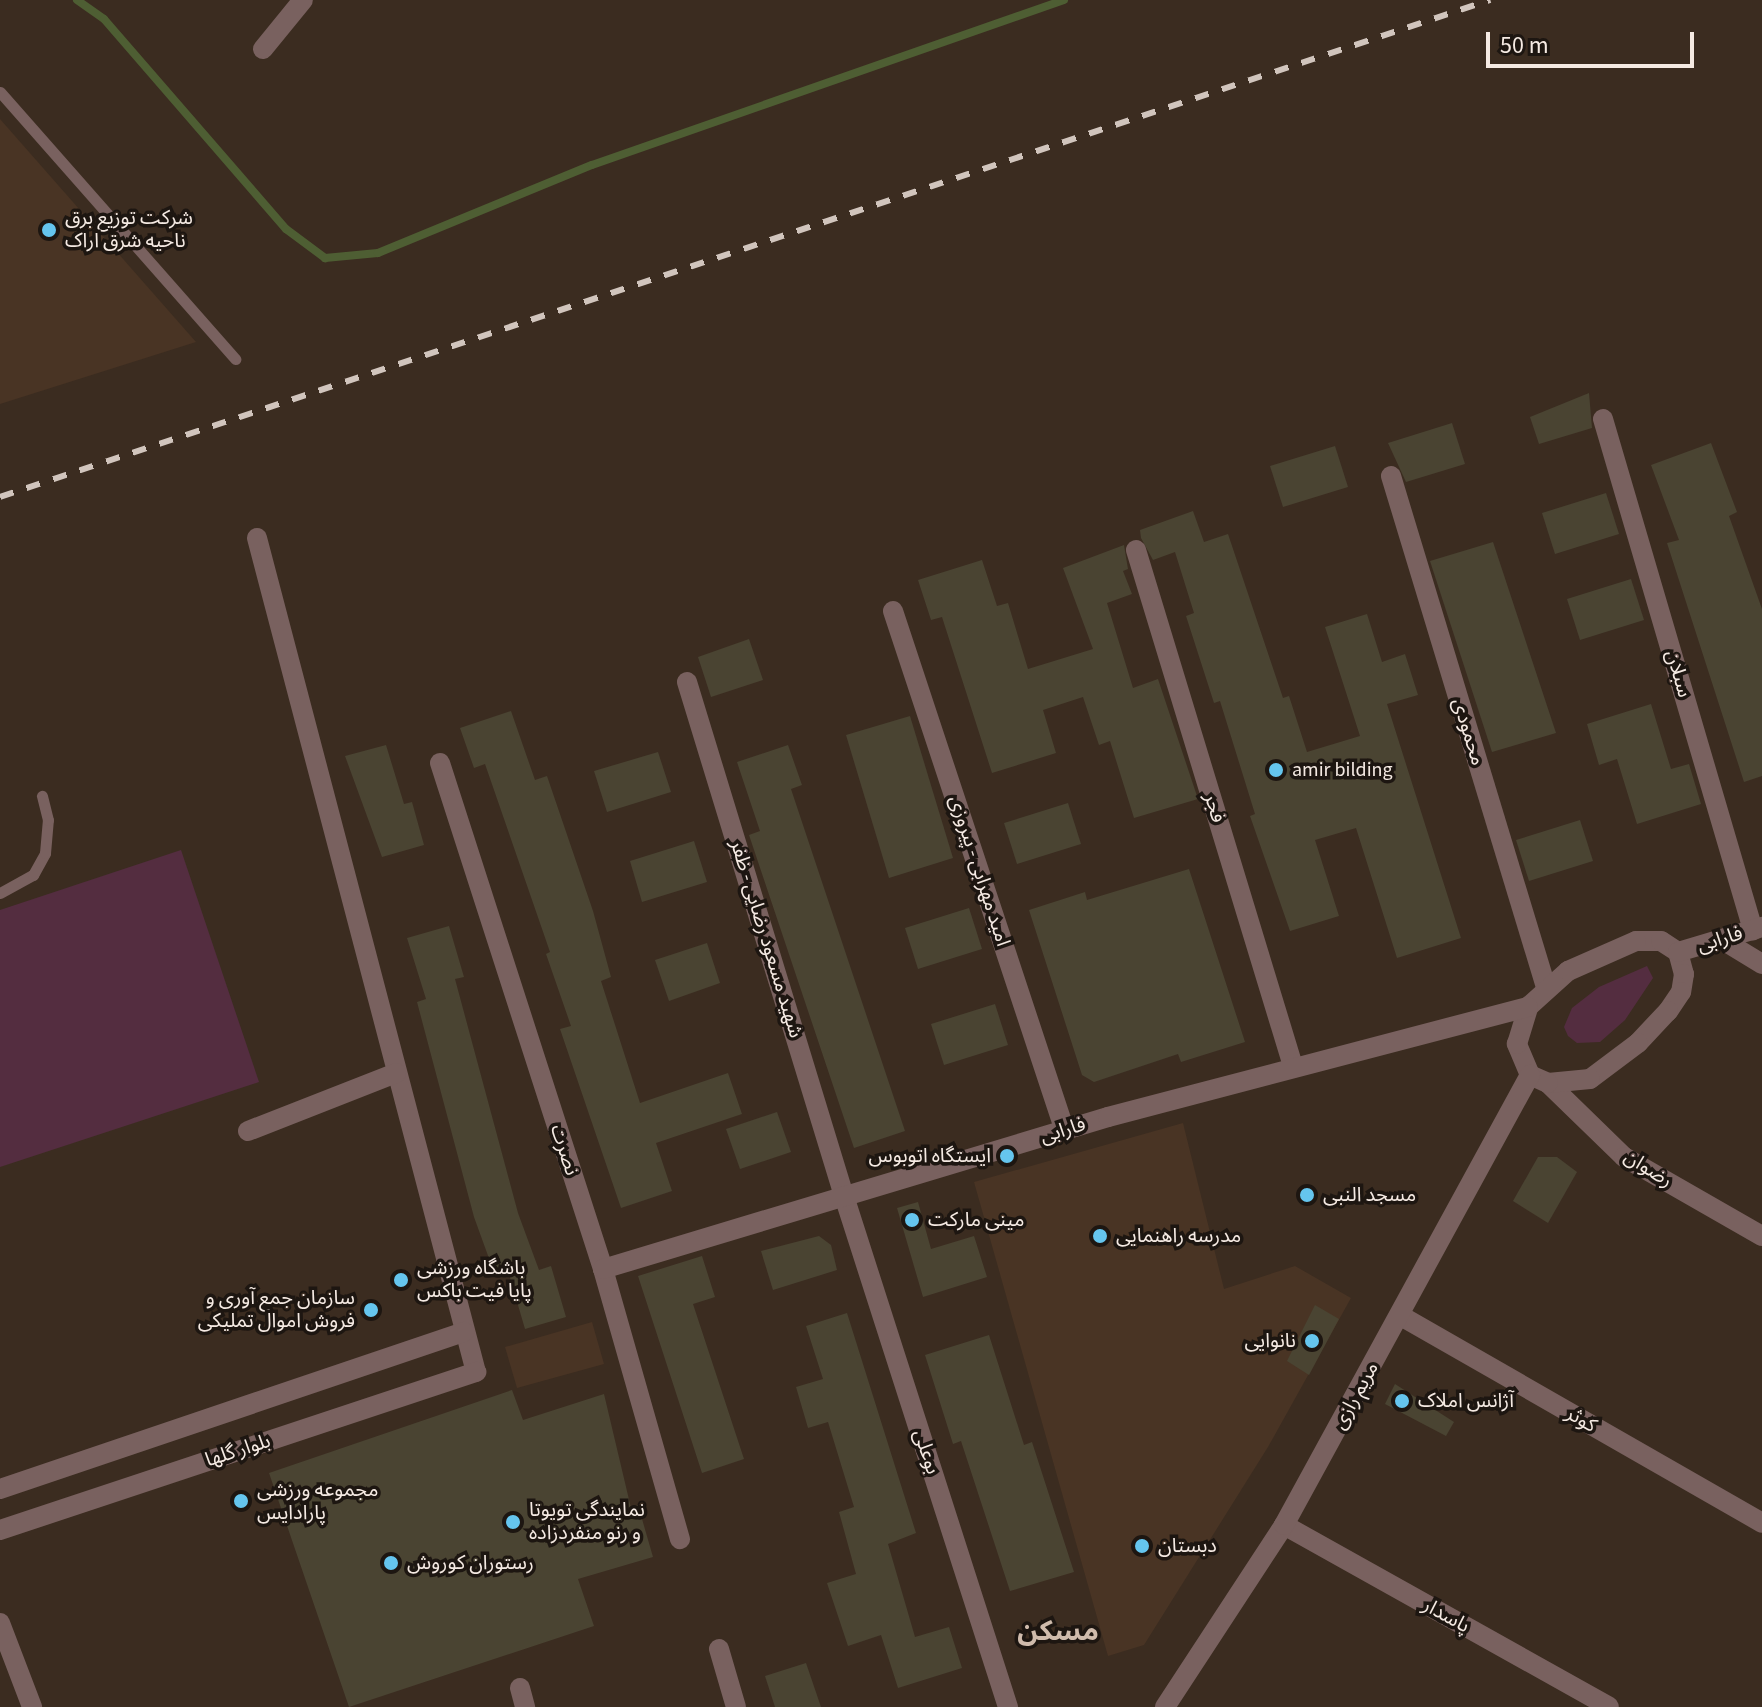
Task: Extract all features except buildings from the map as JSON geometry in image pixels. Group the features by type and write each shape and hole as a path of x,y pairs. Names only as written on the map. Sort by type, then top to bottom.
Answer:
{"street":[{"path":"263,49 303,0"},
{"name":"سبلان","path":"1603,419 1757,928"},
{"name":"محمودی","path":"1391,476 1546,987"},
{"path":"257,538 464,1332"},
{"name":"فجر","path":"1136,550 1293,1066"},
{"name":"امید مهرابی - پیروزی","path":"893,611 1065,1131"},
{"name":"شهید مسعود رضایی - ظفر","path":"687,682 844,1196"},
{"name":"نصرت","path":"440,763 603,1269 680,1539"},
{"name":"فارابی","path":"1678,952 1757,928"},
{"path":"1721,939 1762,964"},
{"path":"1636,941 1661,941 1678,952 1684,974 1681,992 1638,1043 1590,1079 1539,1079 1517,1044 1528,1007 1546,987 1592,958 1636,941"},
{"name":"فارابی","path":"603,1269 1293,1066 1528,1007"},
{"path":"248,1131 396,1073"},
{"name":"رضوان","path":"1539,1079 1624,1157 1762,1236"},
{"name":"مریم رازی","path":"1165,1707 1284,1525 1539,1079"},
{"name":"بوعلی","path":"844,1196 1008,1707"},
{"name":"کوثر","path":"1401,1316 1762,1523"},
{"name":"بلوار گلها","path":"0,1489 464,1332 476,1372 0,1530"},
{"name":"پاسدار","path":"1284,1525 1609,1707"},
{"path":"0,1623 32,1707"},
{"path":"719,1649 736,1707"}],"lane":[{"path":"0,92 235,359"},
{"path":"0,893 33,875 45,853 48,820 42,796"}],"shaded area":[{"name":"شرکت توزیع برق ناحیه شرق اراک","path":"0,119 196,342 0,404"},
{"path":"181,850 259,1082 0,1167 0,910"},
{"path":"1647,966 1653,978 1625,1020 1600,1042 1577,1043 1568,1036 1564,1027 1572,1008 1599,987"},
{"path":"1183,1123 1224,1289 1295,1266 1351,1298 1268,1447 1144,1645 1108,1656 974,1182"},
{"path":"592,1322 604,1364 517,1388 505,1347"}],"waterway":[{"path":"77,0 104,19 286,229 325,258 378,253 592,165 1064,0"}],"railway":[{"path":"0,497 1490,0"}],"place":[{"name":"شرکت توزیع برق ناحیه شرق اراک","path":"49,230"},
{"name":"amir bilding","path":"1276,770"},
{"name":"ایستگاه اتوبوس","path":"1007,1156"},
{"name":"مسجد النبی","path":"1307,1195"},
{"name":"مینی مارکت","path":"912,1220"},
{"name":"مدرسه راهنمایی","path":"1100,1236"},
{"name":"باشگاه ورزشی پایا فیت باکس","path":"401,1280"},
{"name":"سازمان جمع آوری و فروش اموال تملیکی","path":"371,1310"},
{"name":"نانوایی","path":"1312,1341"},
{"name":"آژانس املاک","path":"1402,1401"},
{"name":"مجموعه ورزشی پارادایس","path":"241,1501"},
{"name":"نمایندگی تویوتا و رنو منفردزاده","path":"513,1522"},
{"name":"دبستان","path":"1142,1546"},
{"name":"رستوران کوروش","path":"391,1563"}],"district":[{"name":"مسکن","path":"1058,1631"}]}
